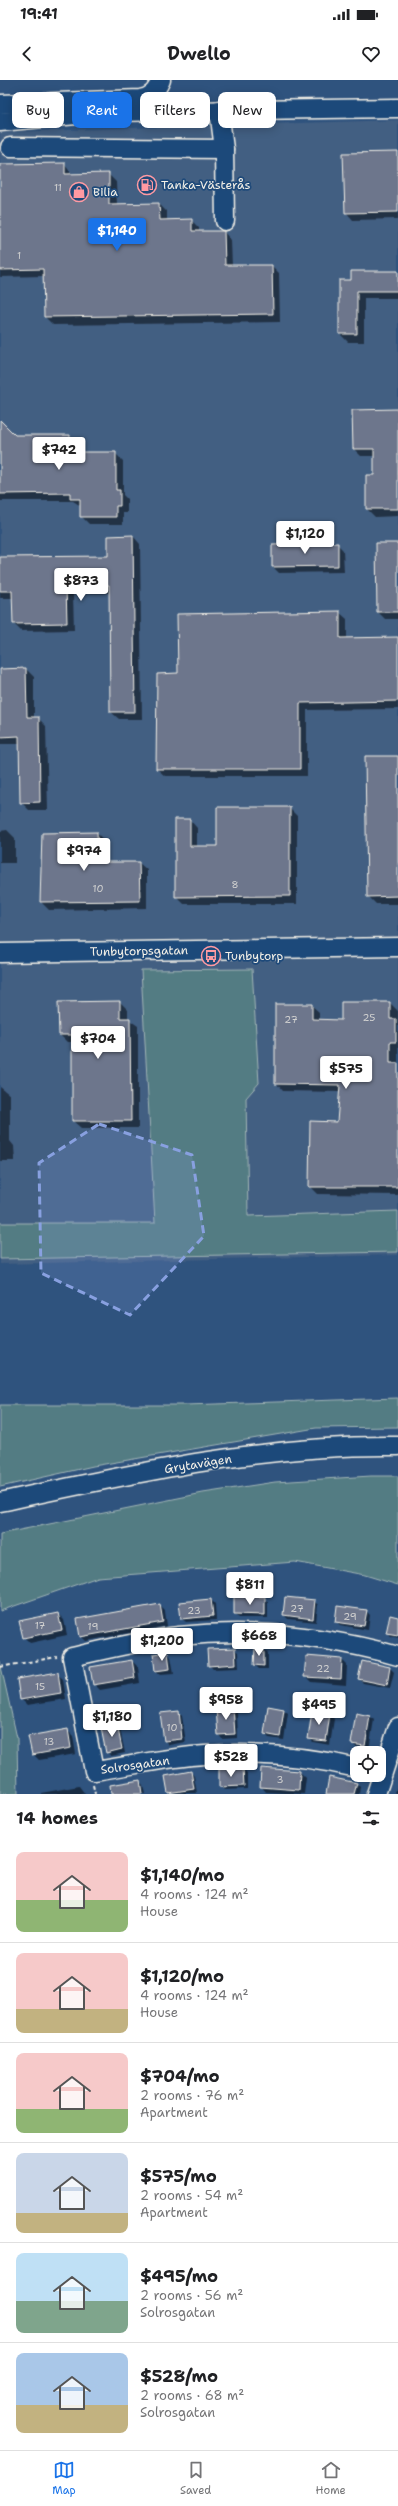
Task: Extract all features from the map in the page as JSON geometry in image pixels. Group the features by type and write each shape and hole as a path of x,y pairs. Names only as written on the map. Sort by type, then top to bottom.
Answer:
{"street":[{"path":"120,92 159,85"},
{"path":"0,104 140,99 148,98 159,85"},
{"path":"0,97 12,97"},
{"path":"276,109 398,108"},
{"path":"0,122 109,112 218,110"},
{"path":"221,128 224,149 225,221"},
{"path":"10,147 224,149"},
{"name":"Tunbytorpsgatan","path":"0,954 398,947"},
{"name":"Grytavägen","path":"0,1502 84,1484 248,1456 350,1447 398,1446"},
{"path":"72,1657 177,1636 222,1633 278,1634 345,1643 398,1656"},
{"name":"Solrosgatan","path":"72,1657 94,1771 204,1755 251,1753 325,1761 350,1766"},
{"path":"386,1760 398,1727"},
{"path":"376,1794 379,1782"}],"path":[{"path":"0,1667 65,1655 72,1657"}],"highlighted area":[{"path":"99,1124 192,1155 204,1236 130,1315 41,1273 39,1163"}],"shaded area":[{"path":"398,120 398,1255 0,1264 0,132 140,128 210,128 210,126 218,125 218,128 276,128 276,124"}],"green space":[{"path":"252,969 259,1083 246,1098 248,1216 398,1211 398,1252 0,1259 0,1223 155,1223 141,970"},
{"path":"398,1398 398,1427 316,1428 93,1466 0,1487 0,1405 185,1405"},
{"path":"371,1476 398,1476 398,1585 365,1575 295,1562 98,1577 0,1611 0,1534 203,1493 275,1482"},
{"path":"0,1662 17,1738 18,1794 0,1794"}],"building":[{"path":"398,152 398,212 345,213 343,153"},
{"path":"65,163 65,174 109,173 109,204 159,203 160,220 192,219 192,231 224,231 225,265 272,265 273,314 44,317 43,269 0,270 0,164"},
{"path":"351,271 398,271 398,291 357,291 357,334 339,334 339,280 351,280"},
{"path":"398,409 398,509 366,509 366,475 374,475 374,449 353,449 352,410"},
{"path":"0,420 15,435 70,435 70,452 116,452 116,490 120,490 120,506 116,506 116,517 80,517 80,499 70,499 70,493 0,494"},
{"path":"133,535 135,712 110,712 109,585 66,586 67,623 13,624 12,591 0,591 0,557 108,556 108,536"},
{"path":"338,543 338,566 272,567 272,545"},
{"path":"376,543 398,543 398,612 377,612"},
{"path":"340,611 340,638 398,637 398,701 300,703 300,769 156,769 157,674 178,673 177,614"},
{"path":"26,668 27,717 39,717 40,802 20,803 19,736 0,737 0,669"},
{"path":"365,756 398,756 398,896 367,897"},
{"path":"217,807 290,807 290,896 175,897 175,819 190,819 190,846 217,846"},
{"path":"97,832 98,862 139,862 140,901 40,902 42,833"},
{"path":"120,1001 120,1018 130,1018 131,1121 72,1121 72,1035 59,1035 58,1002"},
{"path":"341,1002 390,1002 390,1019 396,1019 396,1042 390,1042 390,1063 398,1063 398,1187 309,1187 310,1121 337,1122 340,1085 275,1084 275,1004 312,1004 312,1019 341,1020"},
{"path":"234,1596 265,1597 265,1615 234,1614"},
{"path":"285,1597 315,1600 313,1619 283,1615"},
{"path":"211,1599 213,1616 181,1619 179,1602"},
{"path":"160,1604 163,1622 80,1637 77,1619"},
{"path":"337,1606 367,1610 364,1626 335,1622"},
{"path":"58,1613 62,1630 23,1638 19,1621"},
{"path":"390,1615 398,1617 398,1635 386,1633"},
{"path":"235,1648 236,1664 208,1666 207,1649"},
{"path":"255,1648 264,1648 264,1666 254,1665"},
{"path":"168,1652 170,1669 155,1671 153,1654"},
{"path":"306,1656 342,1659 341,1679 304,1677"},
{"path":"132,1660 135,1678 93,1685 90,1667"},
{"path":"362,1661 390,1667 387,1685 358,1679"},
{"path":"58,1672 61,1693 20,1700 17,1679"},
{"path":"268,1706 284,1709 280,1737 264,1734"},
{"path":"233,1707 235,1734 218,1735 216,1708"},
{"path":"179,1711 182,1739 164,1741 160,1713"},
{"path":"312,1711 330,1714 326,1741 308,1739"},
{"path":"356,1713 370,1716 365,1746 351,1744"},
{"path":"117,1724 122,1749 106,1753 101,1728"},
{"path":"68,1729 71,1748 32,1755 28,1736"},
{"path":"243,1768 244,1786 219,1787 219,1769"},
{"path":"261,1768 300,1771 299,1790 260,1787"},
{"path":"191,1771 194,1789 168,1793 165,1776"},
{"path":"329,1777 357,1783 354,1794 326,1794"},
{"path":"140,1780 142,1794 111,1794 110,1785"}],"place":[{"name":"Tanka-Västerås","path":"147,185"},
{"name":"Bilia","path":"79,192"},
{"name":"Tunbytorp","path":"211,956"}]}
